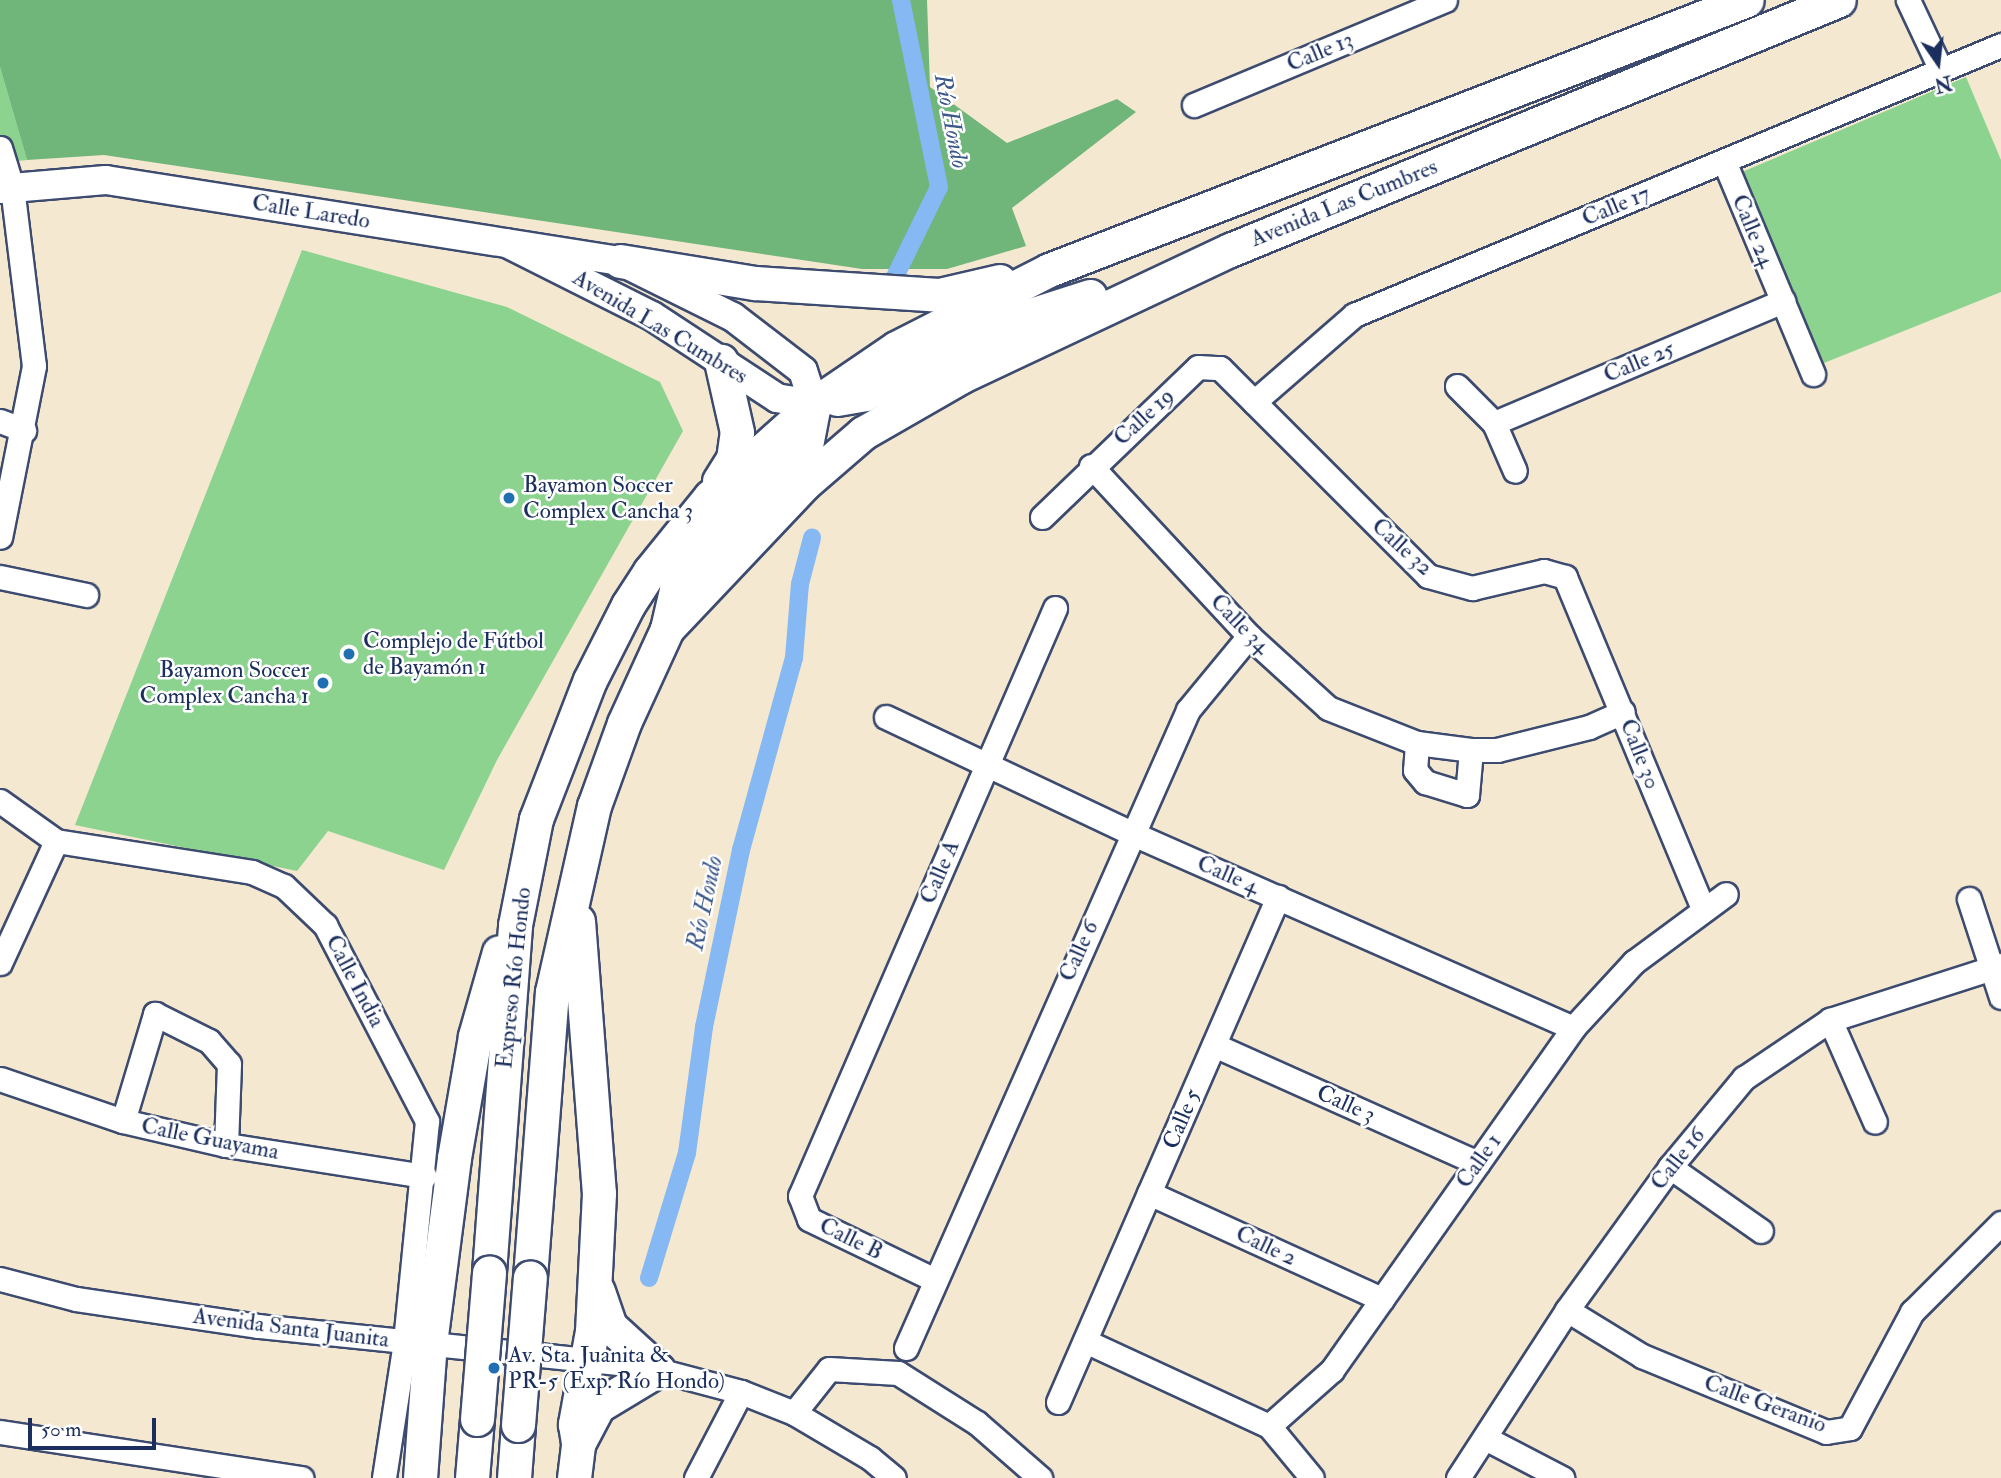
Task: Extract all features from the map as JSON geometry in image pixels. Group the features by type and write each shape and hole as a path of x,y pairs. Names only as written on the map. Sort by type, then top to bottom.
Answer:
{"highway":[{"name":"Avenida Las Cumbres","path":"814,404 895,348 1049,270 1747,0"},
{"name":"Avenida Las Cumbres","path":"863,433 962,376 1230,250 1839,0"},
{"path":"667,629 676,590 687,571 729,520 805,451 814,404 865,394 1009,322 1230,250"},
{"path":"620,261 755,283 939,295 1049,270"},
{"path":"709,497 737,448 721,361"},
{"name":"Expreso Río Hondo","path":"472,1478 515,925 540,807 590,680 650,571 709,497 814,404"},
{"name":"Expreso Río Hondo","path":"514,1478 546,1041 573,886 624,723 667,629 787,500 863,433"},
{"path":"573,886 599,1160 596,1283 575,1424 578,1444 574,1478"},
{"path":"420,1478 417,1343 475,1036 497,955 515,925"},
{"path":"578,1444 598,1406 658,1370 610,1326 596,1283"}],"main road":[{"name":"Calle Laredo","path":"6,188 106,180 620,261"},
{"name":"Avenida Las Cumbres","path":"507,243 589,281 721,361 776,398 814,404 803,371 733,317 620,261"}],"street":[{"name":"Calle 13","path":"1195,105 1404,8 1445,0"},
{"path":"1908,0 1941,70"},
{"name":"Calle 17","path":"1254,402 1354,315 2001,45"},
{"path":"0,148 34,366 24,430 0,537"},
{"name":"Calle 24","path":"1724,161 1813,374"},
{"name":"Calle 25","path":"1494,423 1783,301"},
{"name":"Calle 19","path":"1042,517 1091,466 1198,367 1220,368 1254,402"},
{"path":"1457,386 1494,423 1515,471"},
{"name":"Calle 32","path":"1254,402 1427,576 1472,588 1544,570 1565,577 1576,601"},
{"path":"0,421 24,430"},
{"name":"Calle 34","path":"1091,466 1249,636 1328,708 1417,743 1471,750 1510,747 1589,727 1623,712"},
{"path":"0,577 86,595"},
{"name":"Calle 30","path":"1576,601 1703,908"},
{"name":"Calle A","path":"826,1136 1055,608"},
{"name":"Calle 6","path":"906,1348 1131,833 1188,710 1249,636"},
{"name":"Calle 4","path":"886,718 1131,833 1573,1028"},
{"path":"1417,743 1415,770 1425,782 1467,795 1471,750"},
{"name":"Calle India","path":"0,800 56,841 252,872 284,886 325,925 427,1121 417,1343 384,1478"},
{"path":"0,963 56,841"},
{"name":"Calle 1","path":"1269,1426 1332,1370 1573,1028 1634,962 1703,908 1726,894"},
{"name":"Calle 5","path":"1058,1402 1278,897"},
{"path":"1969,899 1982,938 1997,967 2001,997"},
{"name":"Calle 16","path":"1458,1478 1487,1439 1567,1310 1670,1167 1744,1077 1830,1020 1997,967"},
{"path":"123,1121 155,1014 209,1041 229,1064 226,1145"},
{"path":"1830,1020 1875,1122"},
{"name":"Calle 3","path":"1214,1045 1478,1163"},
{"name":"Calle Guayama","path":"0,1079 123,1121 226,1145 425,1176"},
{"name":"Calle B","path":"826,1136 800,1196 809,1219 935,1280"},
{"path":"1670,1167 1761,1231"},
{"name":"Calle 2","path":"1149,1193 1382,1299"},
{"name":"Calle Geranio","path":"1567,1310 1642,1356 1826,1432 1850,1428 1912,1312 2001,1223"},
{"name":"Avenida Santa Juanita","path":"0,1279 75,1299 259,1326 584,1359 658,1370 741,1392 794,1413 870,1458 894,1478"},
{"path":"1085,1341 1269,1426 1312,1478"},
{"path":"794,1413 829,1369 898,1373 977,1423 1040,1478"},
{"path":"696,1478 741,1392"},
{"path":"0,1432 302,1478"},
{"path":"1487,1439 1562,1478"}],"green space":[{"path":"0,0 927,0 930,87 1007,143 1117,99 1136,112 1012,208 1026,246 947,269 862,269 104,155 27,160 0,67"},
{"path":"0,67 27,160 0,163"},
{"path":"1966,77 2001,160 2001,292 1824,363 1742,172"},
{"name":"Complejo de Fútbol de Bayamón 1","path":"302,250 507,307 660,382 683,431 497,760 444,870 328,831 297,871 75,825"}],"waterway":[{"name":"Río Hondo","path":"891,285 939,187 901,0"},
{"name":"Río Hondo","path":"649,1278 687,1153 704,1027 741,850 794,658 800,584 812,538"}],"place":[{"name":"Bayamon Soccer Complex Cancha 3","path":"509,498"},
{"name":"Complejo de Fútbol de Bayamón 1","path":"349,654"},
{"name":"Bayamon Soccer Complex Cancha 1","path":"323,683"},
{"name":"Av. Sta. Juanita & PR-5 (Exp. Río Hondo)","path":"494,1368"}]}
